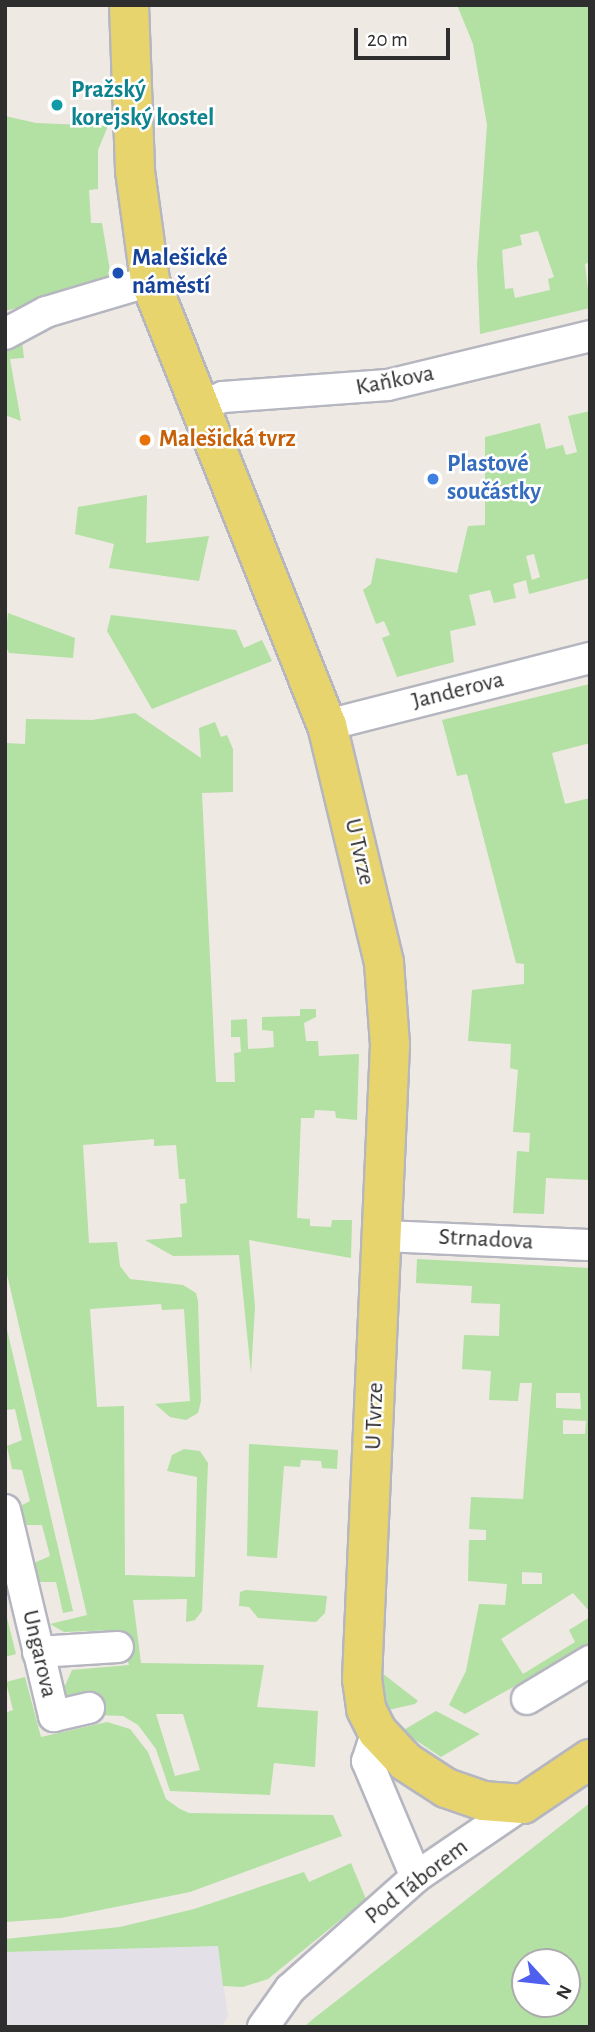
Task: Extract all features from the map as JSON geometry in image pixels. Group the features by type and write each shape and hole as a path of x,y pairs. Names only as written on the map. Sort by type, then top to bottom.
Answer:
{"main road":[{"name":"U Tvrze","path":"129,5 135,171 150,281 198,408 327,725 369,893 388,999 382,1236 362,1679 366,1709 377,1731 406,1762 446,1788 483,1801 523,1804"},
{"name":"Pod Táborem","path":"523,1804 590,1759"}],"street":[{"path":"5,334 46,312 150,281"},
{"name":"Kaňkova","path":"198,408 223,397 388,385 590,336"},
{"name":"Janderova","path":"327,725 590,658"},
{"name":"Strnadova","path":"382,1236 590,1245"},
{"name":"Ungarova","path":"5,1510 54,1716 89,1708"},
{"path":"38,1651 118,1647"},
{"path":"527,1699 590,1661"},
{"path":"377,1731 367,1760 416,1877"},
{"name":"Pod Táborem","path":"263,2027 290,1989 416,1877 523,1804"}],"shaded area":[{"path":"218,1946 228,2016 221,2027 5,2027 5,1952"}],"green space":[{"path":"457,5 590,5 590,262 585,264 590,308 480,334 477,264 487,125 473,44","holes":["538,231 554,277 548,279 550,290 515,298 513,288 505,289 502,250 522,245 520,235"]},
{"path":"5,116 36,123 108,126 98,150 98,189 89,190 91,223 102,223 112,283 5,311"},
{"path":"22,341 24,358 10,359 21,421 5,415 5,352"},
{"path":"590,411 590,578 529,594 526,580 513,584 516,598 494,603 490,590 469,595 476,625 450,631 454,662 397,677 382,638 390,635 384,621 376,624 363,590 371,584 376,558 457,573 468,526 485,525 485,437 540,423 546,449 563,445 566,455 577,452 568,416","holes":["534,554 540,577 532,580 526,556"]},
{"path":"147,495 146,543 209,536 199,581 109,568 114,544 75,534 78,507"},
{"path":"8,613 75,638 73,658 9,653 5,644"},
{"path":"111,615 236,630 244,648 262,640 272,661 152,709 107,631"},
{"path":"590,684 590,743 552,753 565,804 590,798 590,1180 546,1178 544,1214 513,1213 517,1151 529,1152 530,1133 513,1132 518,1070 510,1068 511,1044 468,1041 472,990 524,984 524,964 516,963 467,774 457,776 442,720"},
{"path":"135,713 201,758 199,728 215,722 221,737 227,735 233,749 233,792 202,793 216,1082 235,1082 234,1053 241,1052 240,1037 231,1037 231,1020 247,1019 248,1049 274,1047 273,1031 262,1030 262,1017 300,1016 300,1009 316,1009 316,1017 304,1023 306,1041 318,1041 319,1056 359,1054 357,1120 336,1118 335,1111 315,1110 314,1118 301,1118 297,1218 310,1219 310,1226 331,1227 332,1220 352,1220 351,1258 249,1240 255,1307 251,1373 239,1255 173,1256 145,1240 182,1237 180,1204 187,1203 185,1179 179,1179 176,1145 154,1146 154,1139 83,1145 89,1243 117,1242 120,1266 130,1279 183,1285 196,1293 198,1301 201,1401 198,1413 186,1420 170,1417 155,1404 190,1401 184,1309 162,1310 161,1304 90,1309 97,1407 124,1406 125,1575 195,1577 197,1477 167,1471 172,1455 184,1449 200,1451 208,1463 202,1611 195,1620 186,1622 187,1599 133,1600 141,1663 264,1665 257,1707 318,1711 315,1767 274,1763 270,1795 170,1791 156,1749 138,1725 123,1716 95,1715 68,1703 64,1688 72,1670 129,1665 117,1630 64,1632 50,1624 87,1615 5,1266 5,743 25,744 26,719 92,720","holes":["156,1714 183,1714 200,1770 175,1776"]},
{"path":"417,1259 590,1268 590,1612 573,1593 501,1639 523,1674 575,1642 569,1630 590,1617 590,1644 465,1714 449,1705 466,1671 479,1604 505,1605 507,1584 468,1581 469,1540 486,1540 486,1530 469,1529 471,1497 523,1499 532,1383 520,1383 518,1401 489,1400 491,1371 462,1369 464,1335 499,1336 500,1304 471,1303 472,1286 416,1283","holes":["556,1393 580,1393 581,1409 556,1408","563,1420 586,1421 585,1434 563,1434","522,1572 542,1573 542,1584 522,1584"]},
{"path":"5,1321 73,1611 63,1613 56,1582 38,1582 34,1563 50,1556 42,1525 25,1525 20,1506 30,1501 22,1470 12,1469 7,1446 22,1440 15,1409 5,1410"},
{"path":"249,1444 338,1450 337,1469 322,1468 321,1461 301,1460 300,1467 284,1466 277,1558 247,1556"},
{"path":"246,1590 327,1596 325,1613 316,1622 258,1618 249,1607 239,1606 240,1592"},
{"path":"5,1610 16,1654 5,1657"},
{"path":"382,1673 418,1701 388,1710"},
{"path":"25,1677 41,1737 107,1722 130,1729 148,1752 166,1799 180,1809 189,1813 333,1815 342,1836 190,1892 61,1918 5,1922 5,1713 13,1710 6,1682"},
{"path":"436,1711 480,1734 441,1757 402,1731"},
{"path":"590,1803 590,2027 304,2027 313,2019"},
{"path":"351,1863 366,1899 268,1979 243,1987 223,1986 218,1946 5,1952 5,1939 120,1927 194,1909 304,1872 309,1882"}],"place":[{"name":"Pražský korejský kostel","path":"57,105"},
{"name":"Malešické náměstí","path":"118,273"},
{"name":"Malešická tvrz","path":"145,440"},
{"name":"Plastové součástky","path":"433,479"}]}
